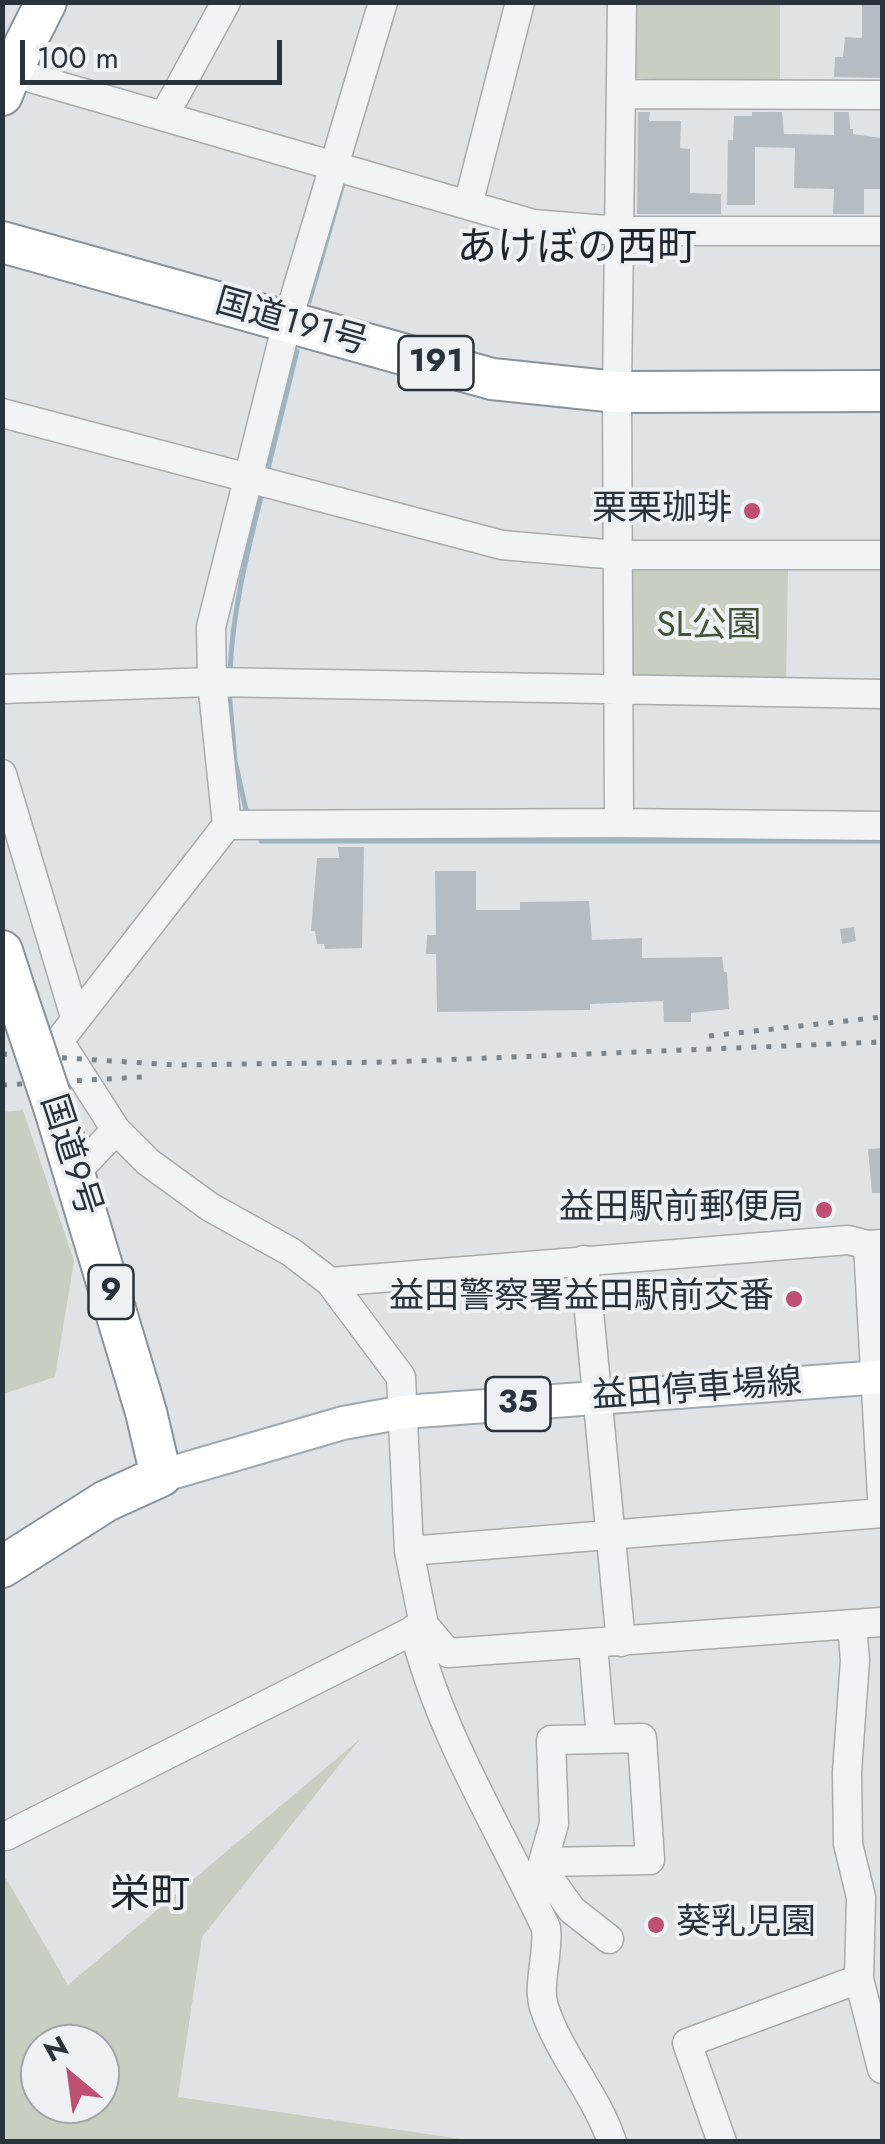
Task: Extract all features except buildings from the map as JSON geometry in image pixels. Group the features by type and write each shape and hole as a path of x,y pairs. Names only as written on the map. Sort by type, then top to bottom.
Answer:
{"highway":[{"path":"6,83 46,2"},
{"name":"国道191号","path":"2,242 492,379 617,392 882,391"},
{"name":"国道9号","path":"2,951 9,1010 55,1110 146,1412 161,1476"},
{"path":"2,1566 106,1501 161,1476"}],"main road":[{"name":"益田停車場線","path":"161,1476 343,1423 404,1412 878,1377"}],"street":[{"path":"164,116 226,2"},
{"path":"59,1041 227,825 212,682 211,627 288,323 383,2"},
{"path":"468,205 520,2"},
{"path":"619,823 617,392 622,2"},
{"path":"6,83 164,116 533,224 619,232 882,231"},
{"path":"621,94 882,95"},
{"path":"2,413 502,545 617,555 882,556"},
{"path":"2,689 212,682 882,694"},
{"path":"2,774 75,1017"},
{"path":"227,825 882,826"},
{"path":"9,1010 59,1041 116,1130 148,1162 210,1207 290,1252 330,1282 401,1378 409,1551 426,1675 546,1928 543,2004 612,2142"},
{"path":"75,1173 116,1130"},
{"path":"330,1282 848,1240 875,1245 882,1497"},
{"path":"584,1260 611,1535 601,1739"},
{"path":"409,1551 882,1513"},
{"path":"419,1627 448,1653 882,1622"},
{"path":"852,1626 855,1660 848,1844 862,1898 860,1979 882,2070"},
{"path":"6,1836 419,1627"},
{"path":"544,1862 650,1860 642,1738 551,1740 554,1824 544,1862 546,1874 572,1910 609,1939"},
{"path":"722,2142 687,2043 860,1979"}],"green space":[{"path":"635,3 780,3 780,85 634,78"},
{"name":"SL公園","path":"632,568 788,569 786,687 630,686"},
{"path":"23,1110 74,1261 55,1377 3,1394 3,1112"},
{"path":"360,1739 202,1937 178,2097 474,2141 3,2141 3,1873 68,1985"}],"waterway":[{"path":"309,302 344,180"},
{"path":"267,473 297,351"},
{"path":"230,674 237,605 262,493"},
{"path":"229,690 235,761 246,810"},
{"path":"261,841 882,841"}],"railway":[{"path":"709,1036 882,1017"},
{"path":"2,1054 176,1065 390,1062 882,1042"},
{"path":"2,1085 142,1077"}],"place":[{"name":"栗栗珈琲","path":"752,511"},
{"name":"益田駅前郵便局","path":"824,1210"},
{"name":"益田警察署益田駅前交番","path":"794,1299"},
{"name":"葵乳児園","path":"656,1925"}],"district":[{"name":"あけぼの西町","path":"577,250"},
{"name":"栄町","path":"150,1897"}]}
